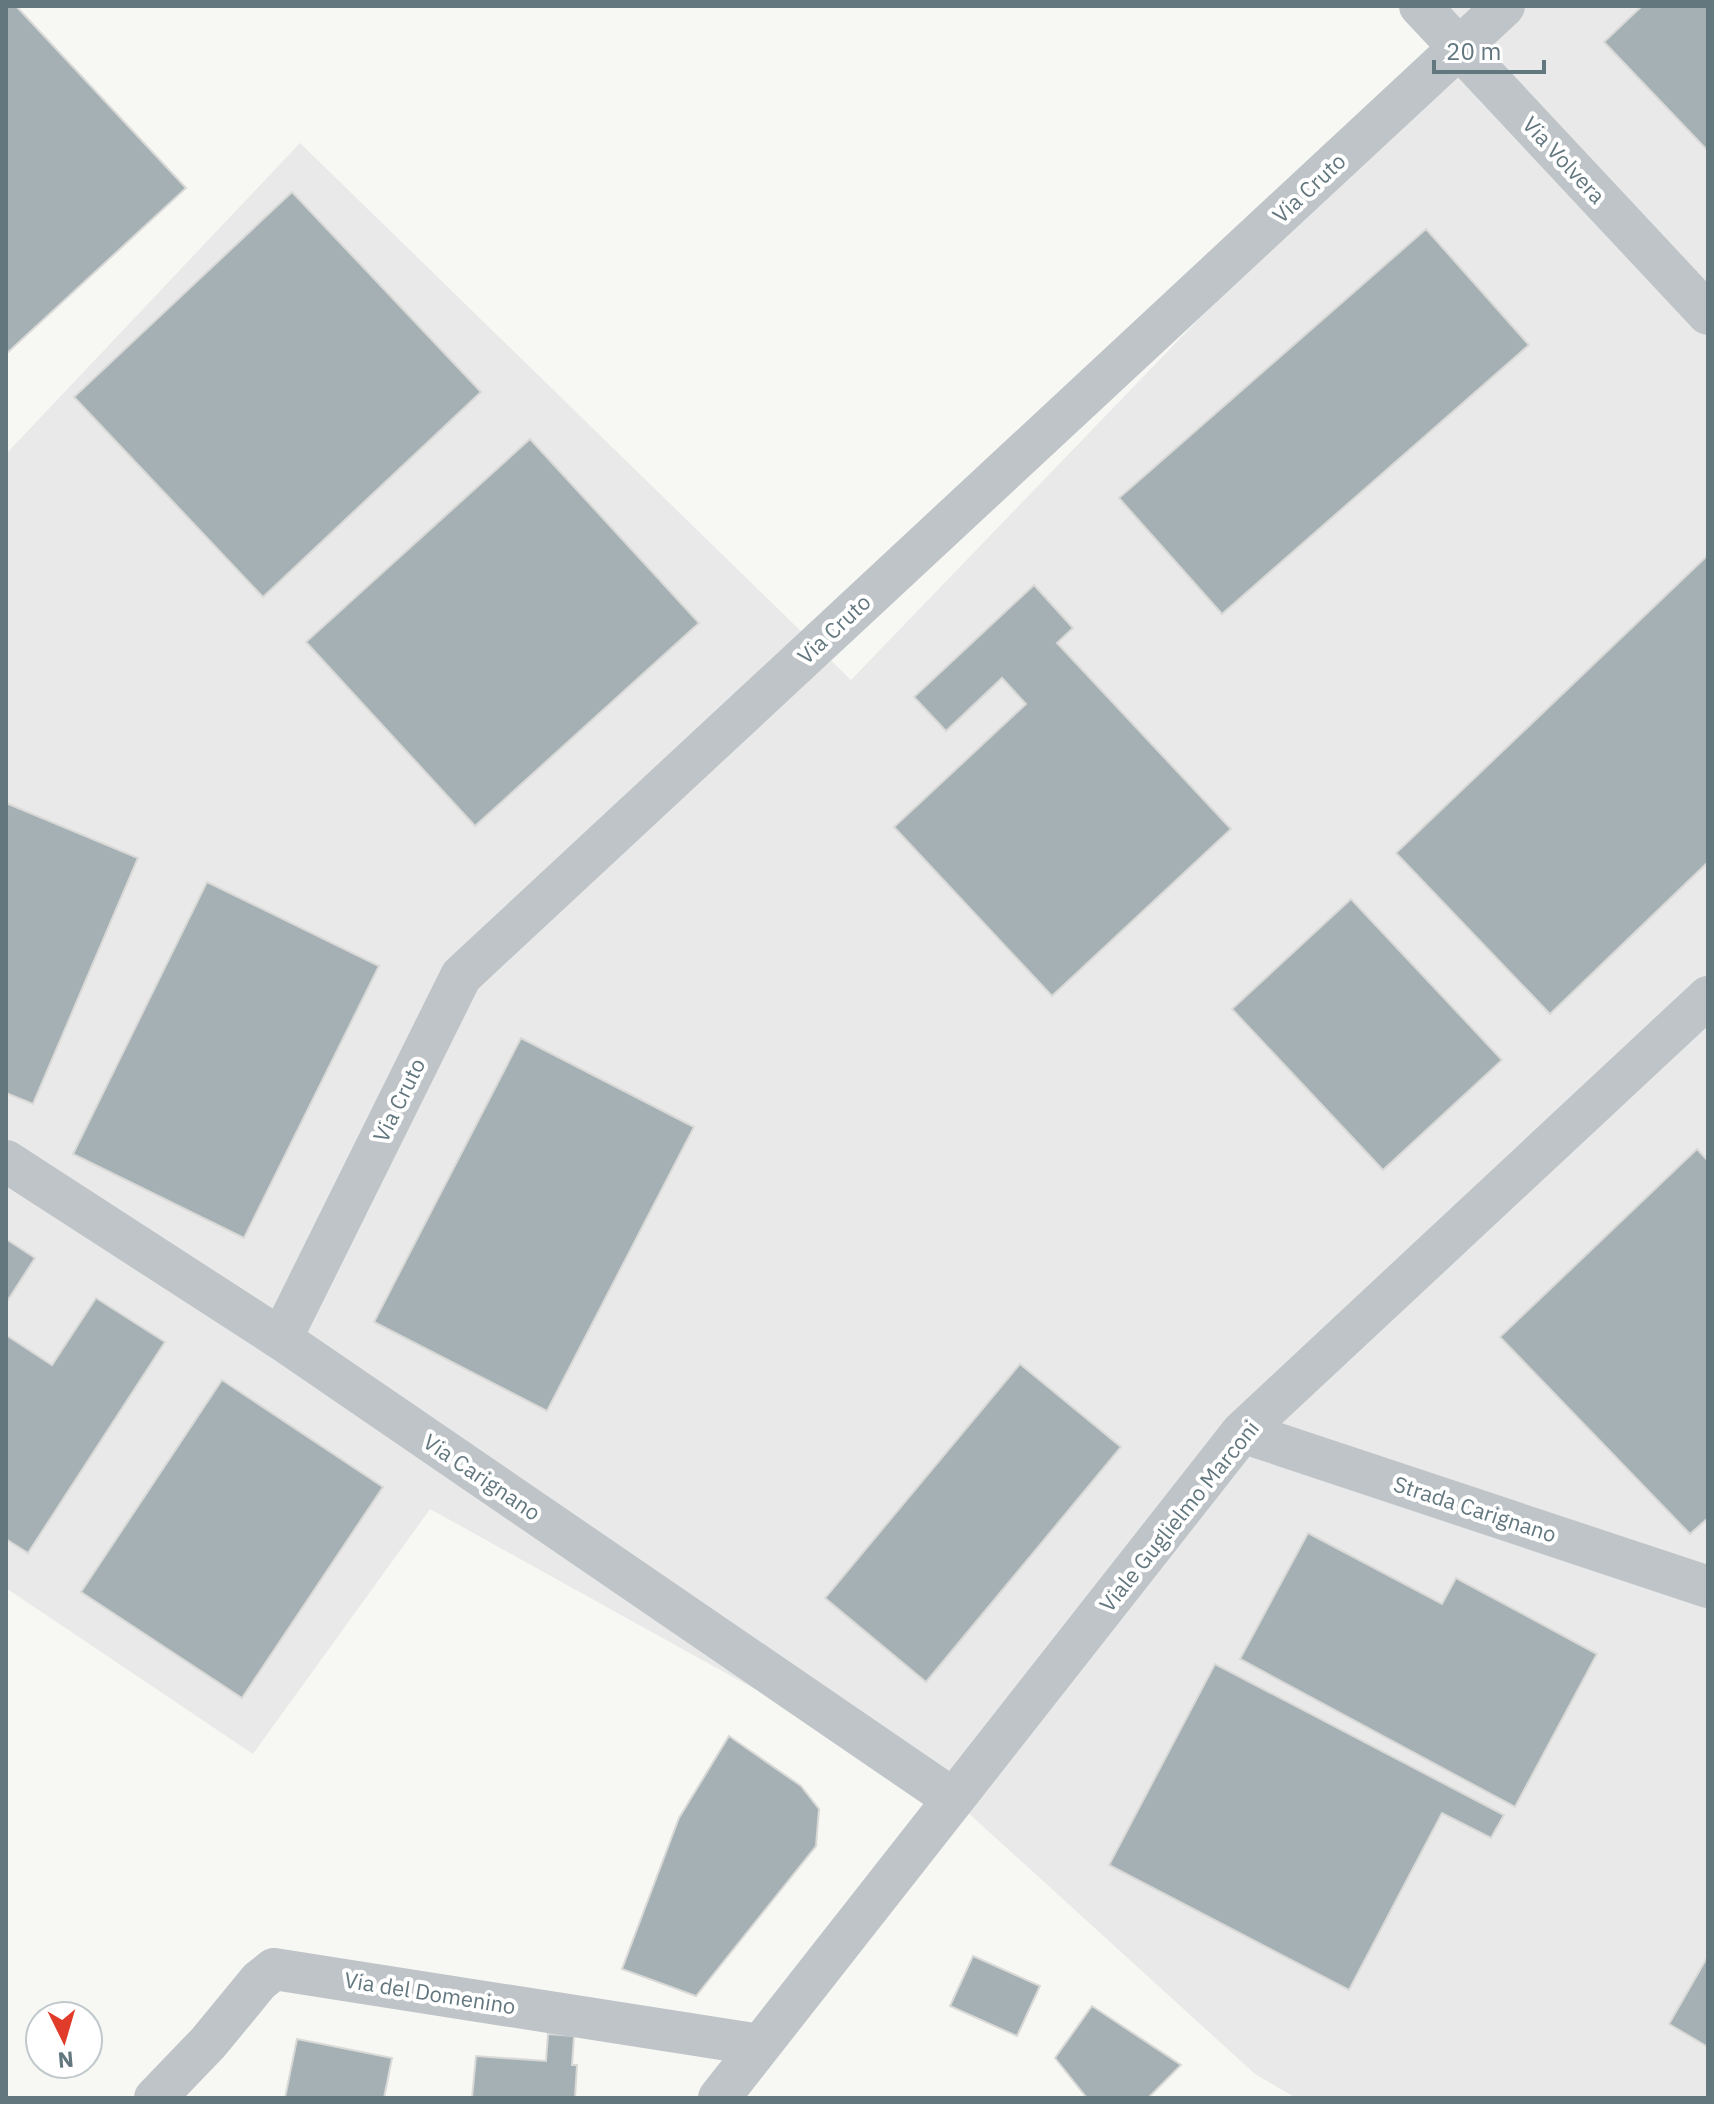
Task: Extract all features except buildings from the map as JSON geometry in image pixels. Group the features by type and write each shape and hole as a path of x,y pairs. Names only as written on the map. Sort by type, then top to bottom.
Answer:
{"street":[{"name":"Via Volvera","path":"1420,6 1708,314"},
{"name":"Via Cruto","path":"281,1339 461,976 1504,6"},
{"name":"Viale Guglielmo Marconi","path":"719,2098 1242,1432 1708,997"},
{"name":"Via Carignano","path":"6,1161 281,1339 953,1799"},
{"name":"Strada Carignano","path":"1242,1432 1708,1587"},
{"name":"Via del Domenino","path":"155,2098 208,2043 259,1981 274,1969 760,2045"}],"shaded area":[{"path":"1419,6 1708,6 1708,2098 1296,2098 1255,2074 953,1799 430,1509 253,1754 6,1588 6,454 300,143 851,680 1459,49"}]}
